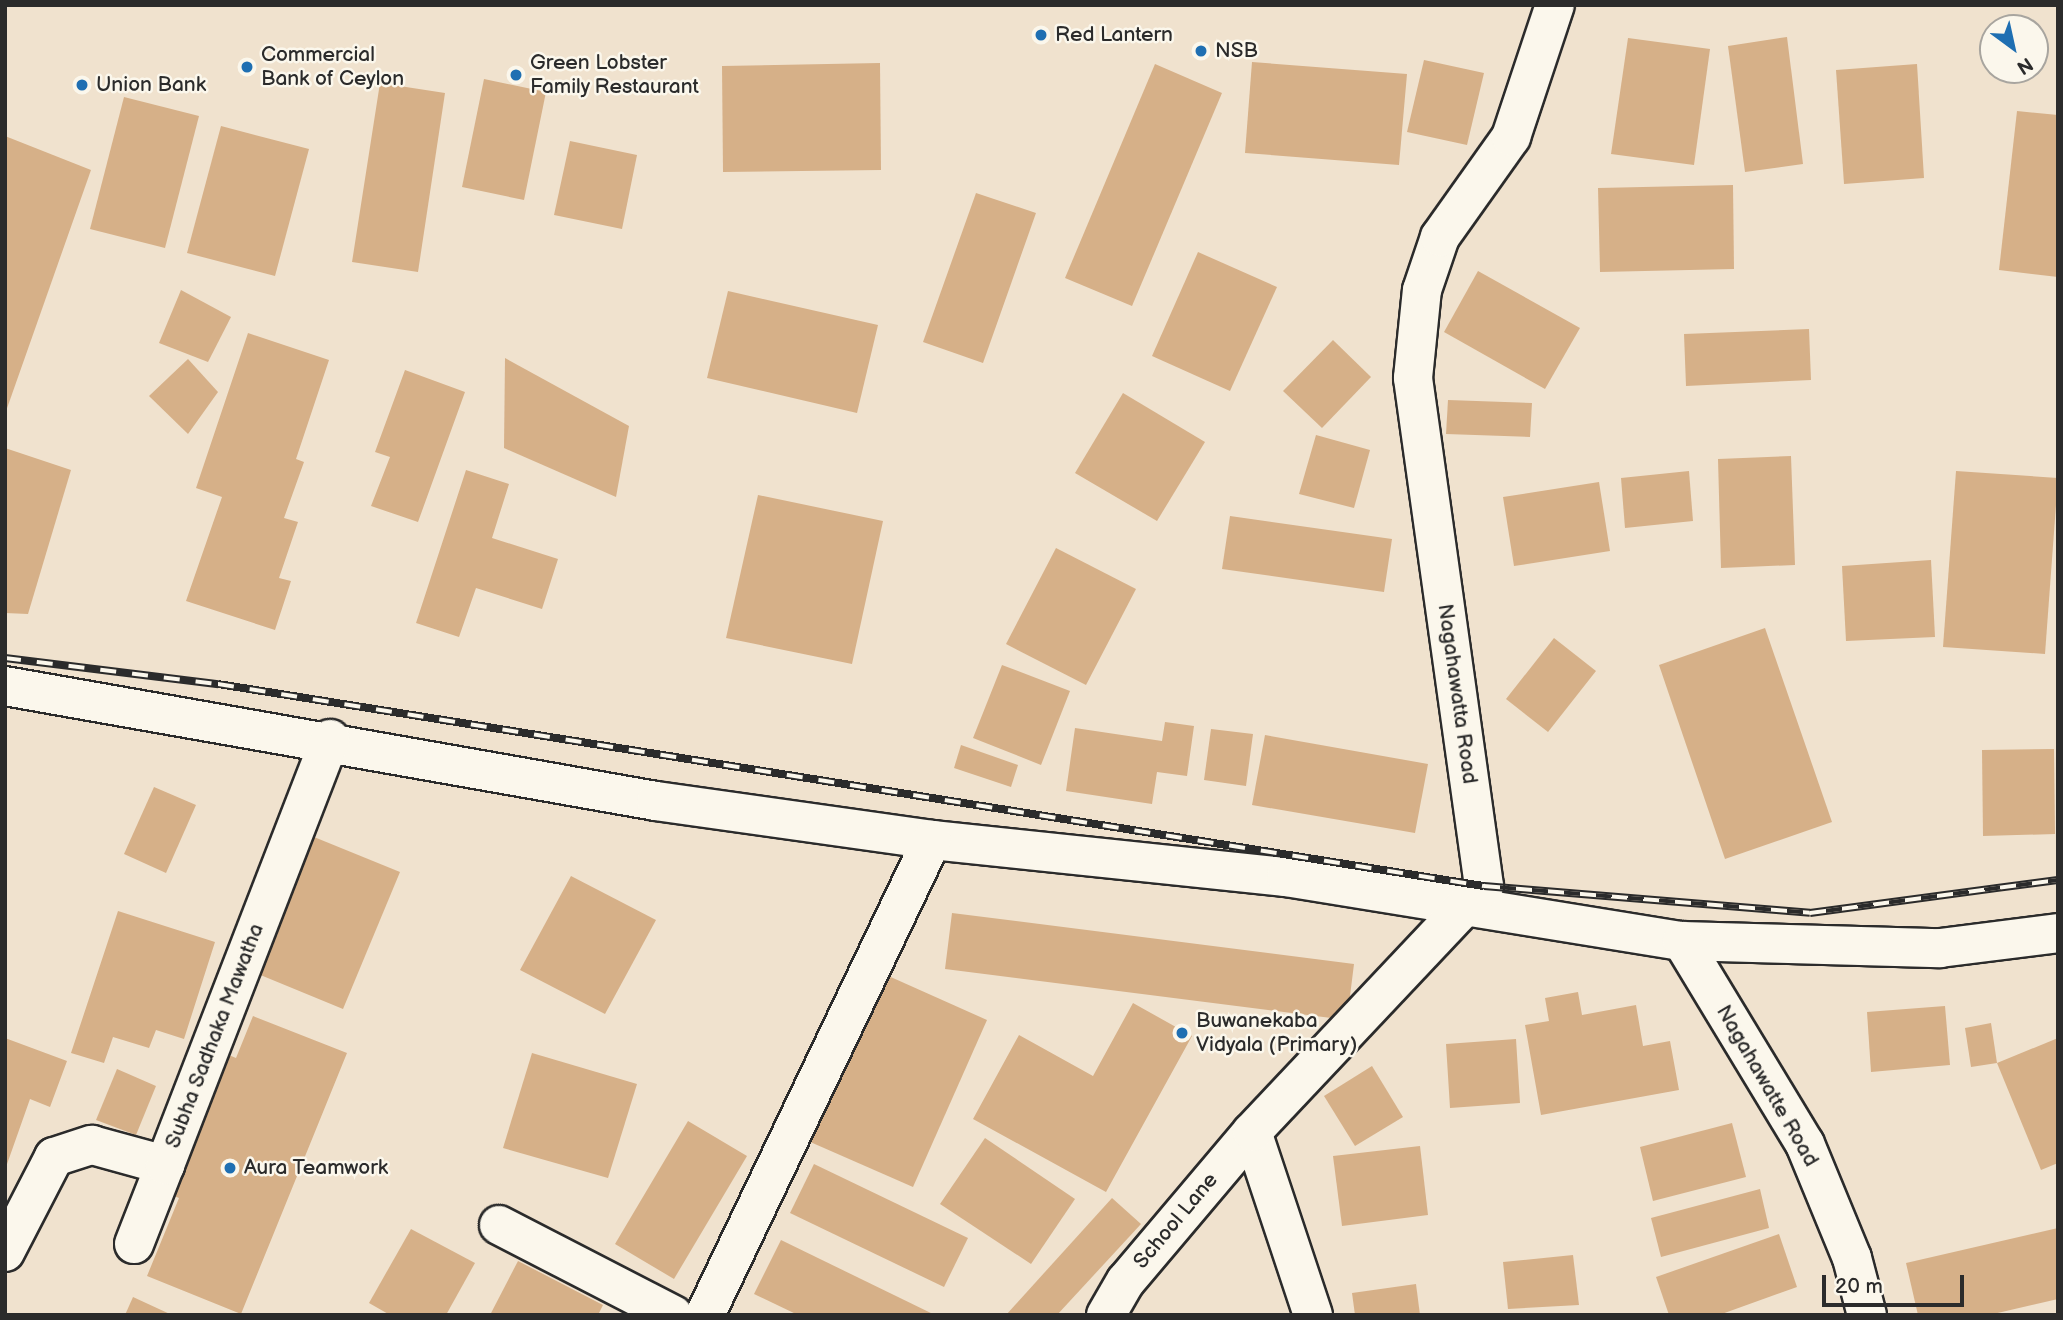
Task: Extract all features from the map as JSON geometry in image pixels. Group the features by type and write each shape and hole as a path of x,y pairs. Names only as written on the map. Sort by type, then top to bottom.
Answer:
{"street":[{"name":"Nagahawatta Road","path":"1252,1132 1484,886 1413,378 1422,290 1440,237 1511,137 1555,5"},
{"path":"5,686 330,739 656,802 932,840 1468,902 1682,941 1940,948 2058,933"},
{"name":"Subha Sadhaka Mawatha","path":"5,1252 54,1157 92,1145 165,1165 330,739"},
{"path":"705,1315 932,840"},
{"name":"Nagahawatte Road","path":"1682,941 1805,1144 1852,1258 1867,1315"},
{"path":"1252,1132 1313,1315"},
{"name":"School Lane","path":"1106,1315 1125,1281 1252,1132"},
{"path":"134,1244 165,1165"},
{"path":"499,1225 673,1315"}],"building":[{"path":"1787,37 1803,164 1745,172 1728,46"},
{"path":"1628,38 1710,49 1694,165 1611,154"},
{"path":"1424,60 1484,73 1467,145 1407,132"},
{"path":"1252,62 1407,74 1399,165 1245,153"},
{"path":"880,63 881,170 723,172 722,66"},
{"path":"1155,64 1222,93 1132,306 1065,278"},
{"path":"1917,64 1924,178 1844,184 1836,70"},
{"path":"484,79 546,92 524,200 462,187"},
{"path":"380,83 445,93 418,272 352,262"},
{"path":"124,97 199,116 165,248 90,229"},
{"path":"2017,111 2058,115 2058,277 1999,270"},
{"path":"221,126 309,149 275,276 187,253"},
{"path":"5,136 91,170 5,414"},
{"path":"570,141 637,155 622,229 554,215"},
{"path":"1733,185 1734,269 1600,272 1598,188"},
{"path":"976,193 1036,213 983,363 923,342"},
{"path":"1198,252 1277,287 1230,391 1152,356"},
{"path":"1478,271 1580,328 1545,389 1444,332"},
{"path":"181,290 231,317 208,362 159,343"},
{"path":"728,291 878,325 857,413 707,378"},
{"path":"1809,329 1811,380 1686,386 1684,334"},
{"path":"248,333 329,360 296,459 304,462 284,518 298,522 279,578 291,581 275,630 186,601 222,497 196,488"},
{"path":"1333,340 1371,377 1322,428 1283,391"},
{"path":"505,358 629,426 616,497 504,448"},
{"path":"188,359 218,392 188,434 149,396"},
{"path":"405,370 465,392 418,522 371,506 390,457 375,452"},
{"path":"1123,393 1205,442 1157,521 1075,473"},
{"path":"1448,400 1532,403 1530,437 1446,434"},
{"path":"1316,435 1370,450 1354,508 1299,494"},
{"path":"5,448 71,470 28,614 5,613"},
{"path":"1791,456 1795,565 1721,568 1718,459"},
{"path":"466,470 509,484 492,538 558,559 542,609 476,588 459,637 416,623"},
{"path":"1689,471 1693,521 1625,528 1621,478"},
{"path":"1956,471 2058,478 2045,654 1943,647"},
{"path":"1599,482 1610,551 1514,566 1503,497"},
{"path":"758,495 883,521 852,664 726,638"},
{"path":"1230,516 1392,539 1384,592 1222,569"},
{"path":"1056,548 1136,589 1086,685 1006,644"},
{"path":"1931,560 1935,637 1846,641 1842,566"},
{"path":"1765,628 1832,822 1725,859 1659,665"},
{"path":"1554,638 1596,671 1548,732 1506,699"},
{"path":"1002,665 1070,691 1041,765 973,738"},
{"path":"1165,722 1194,726 1187,776 1157,772 1152,804 1066,791 1075,728 1162,741"},
{"path":"1211,729 1253,734 1246,786 1204,780"},
{"path":"1265,735 1428,764 1415,833 1252,805"},
{"path":"961,745 1018,765 1011,787 954,768"},
{"path":"2054,749 2055,834 1983,836 1982,750"},
{"path":"154,787 196,805 166,873 124,854"},
{"path":"314,837 400,872 343,1009 258,974"},
{"path":"571,876 656,920 605,1014 520,970"},
{"path":"118,911 215,942 184,1039 156,1030 149,1048 113,1037 104,1063 71,1053"},
{"path":"952,913 1354,964 1347,1020 945,969"},
{"path":"884,974 987,1020 913,1187 808,1141"},
{"path":"1578,992 1582,1015 1636,1005 1643,1046 1670,1041 1679,1090 1541,1115 1525,1025 1549,1021 1545,998"},
{"path":"1133,1003 1192,1036 1106,1192 973,1119 1019,1035 1093,1076"},
{"path":"1945,1006 1950,1065 1871,1072 1867,1012"},
{"path":"253,1016 347,1053 241,1314 147,1276 179,1198 167,1193 224,1053 236,1058"},
{"path":"1991,1023 1997,1063 1971,1067 1965,1028"},
{"path":"5,1038 67,1061 50,1107 30,1099 6,1167"},
{"path":"2058,1038 2058,1163 2041,1170 1997,1063"},
{"path":"1516,1039 1520,1103 1450,1108 1446,1044"},
{"path":"532,1053 637,1084 608,1178 503,1148"},
{"path":"1372,1066 1403,1117 1355,1146 1324,1096"},
{"path":"117,1069 156,1086 136,1135 96,1120"},
{"path":"688,1121 747,1156 674,1279 615,1244"},
{"path":"1732,1123 1746,1177 1653,1201 1640,1147"},
{"path":"985,1138 1075,1199 1031,1264 940,1204"},
{"path":"1420,1146 1428,1215 1342,1226 1333,1156"},
{"path":"814,1164 968,1238 944,1287 790,1213"},
{"path":"1760,1189 1769,1228 1661,1257 1651,1218"},
{"path":"1112,1198 1141,1224 1057,1315 1006,1315"},
{"path":"2058,1228 2058,1299 1989,1315 1918,1315 1906,1263"},
{"path":"411,1229 475,1263 446,1315 390,1315 369,1303"},
{"path":"1779,1234 1797,1287 1719,1315 1669,1315 1656,1277"},
{"path":"781,1240 935,1315 798,1315 754,1294"},
{"path":"1573,1255 1579,1305 1508,1309 1503,1262"},
{"path":"518,1261 603,1305 598,1315 490,1315"},
{"path":"1416,1284 1420,1315 1355,1315 1352,1293"},
{"path":"133,1297 172,1315 125,1315"}],"railway":[{"path":"5,658 218,684 1484,886 1810,913 2058,880"}],"place":[{"name":"Red Lantern","path":"1041,35"},
{"name":"NSB","path":"1201,51"},
{"name":"Commercial Bank of Ceylon","path":"247,67"},
{"name":"Green Lobster Family Restaurant","path":"516,75"},
{"name":"Union Bank","path":"82,85"},
{"name":"Buwanekaba Vidyala (Primary)","path":"1182,1033"},
{"name":"Aura Teamwork","path":"230,1168"}]}
